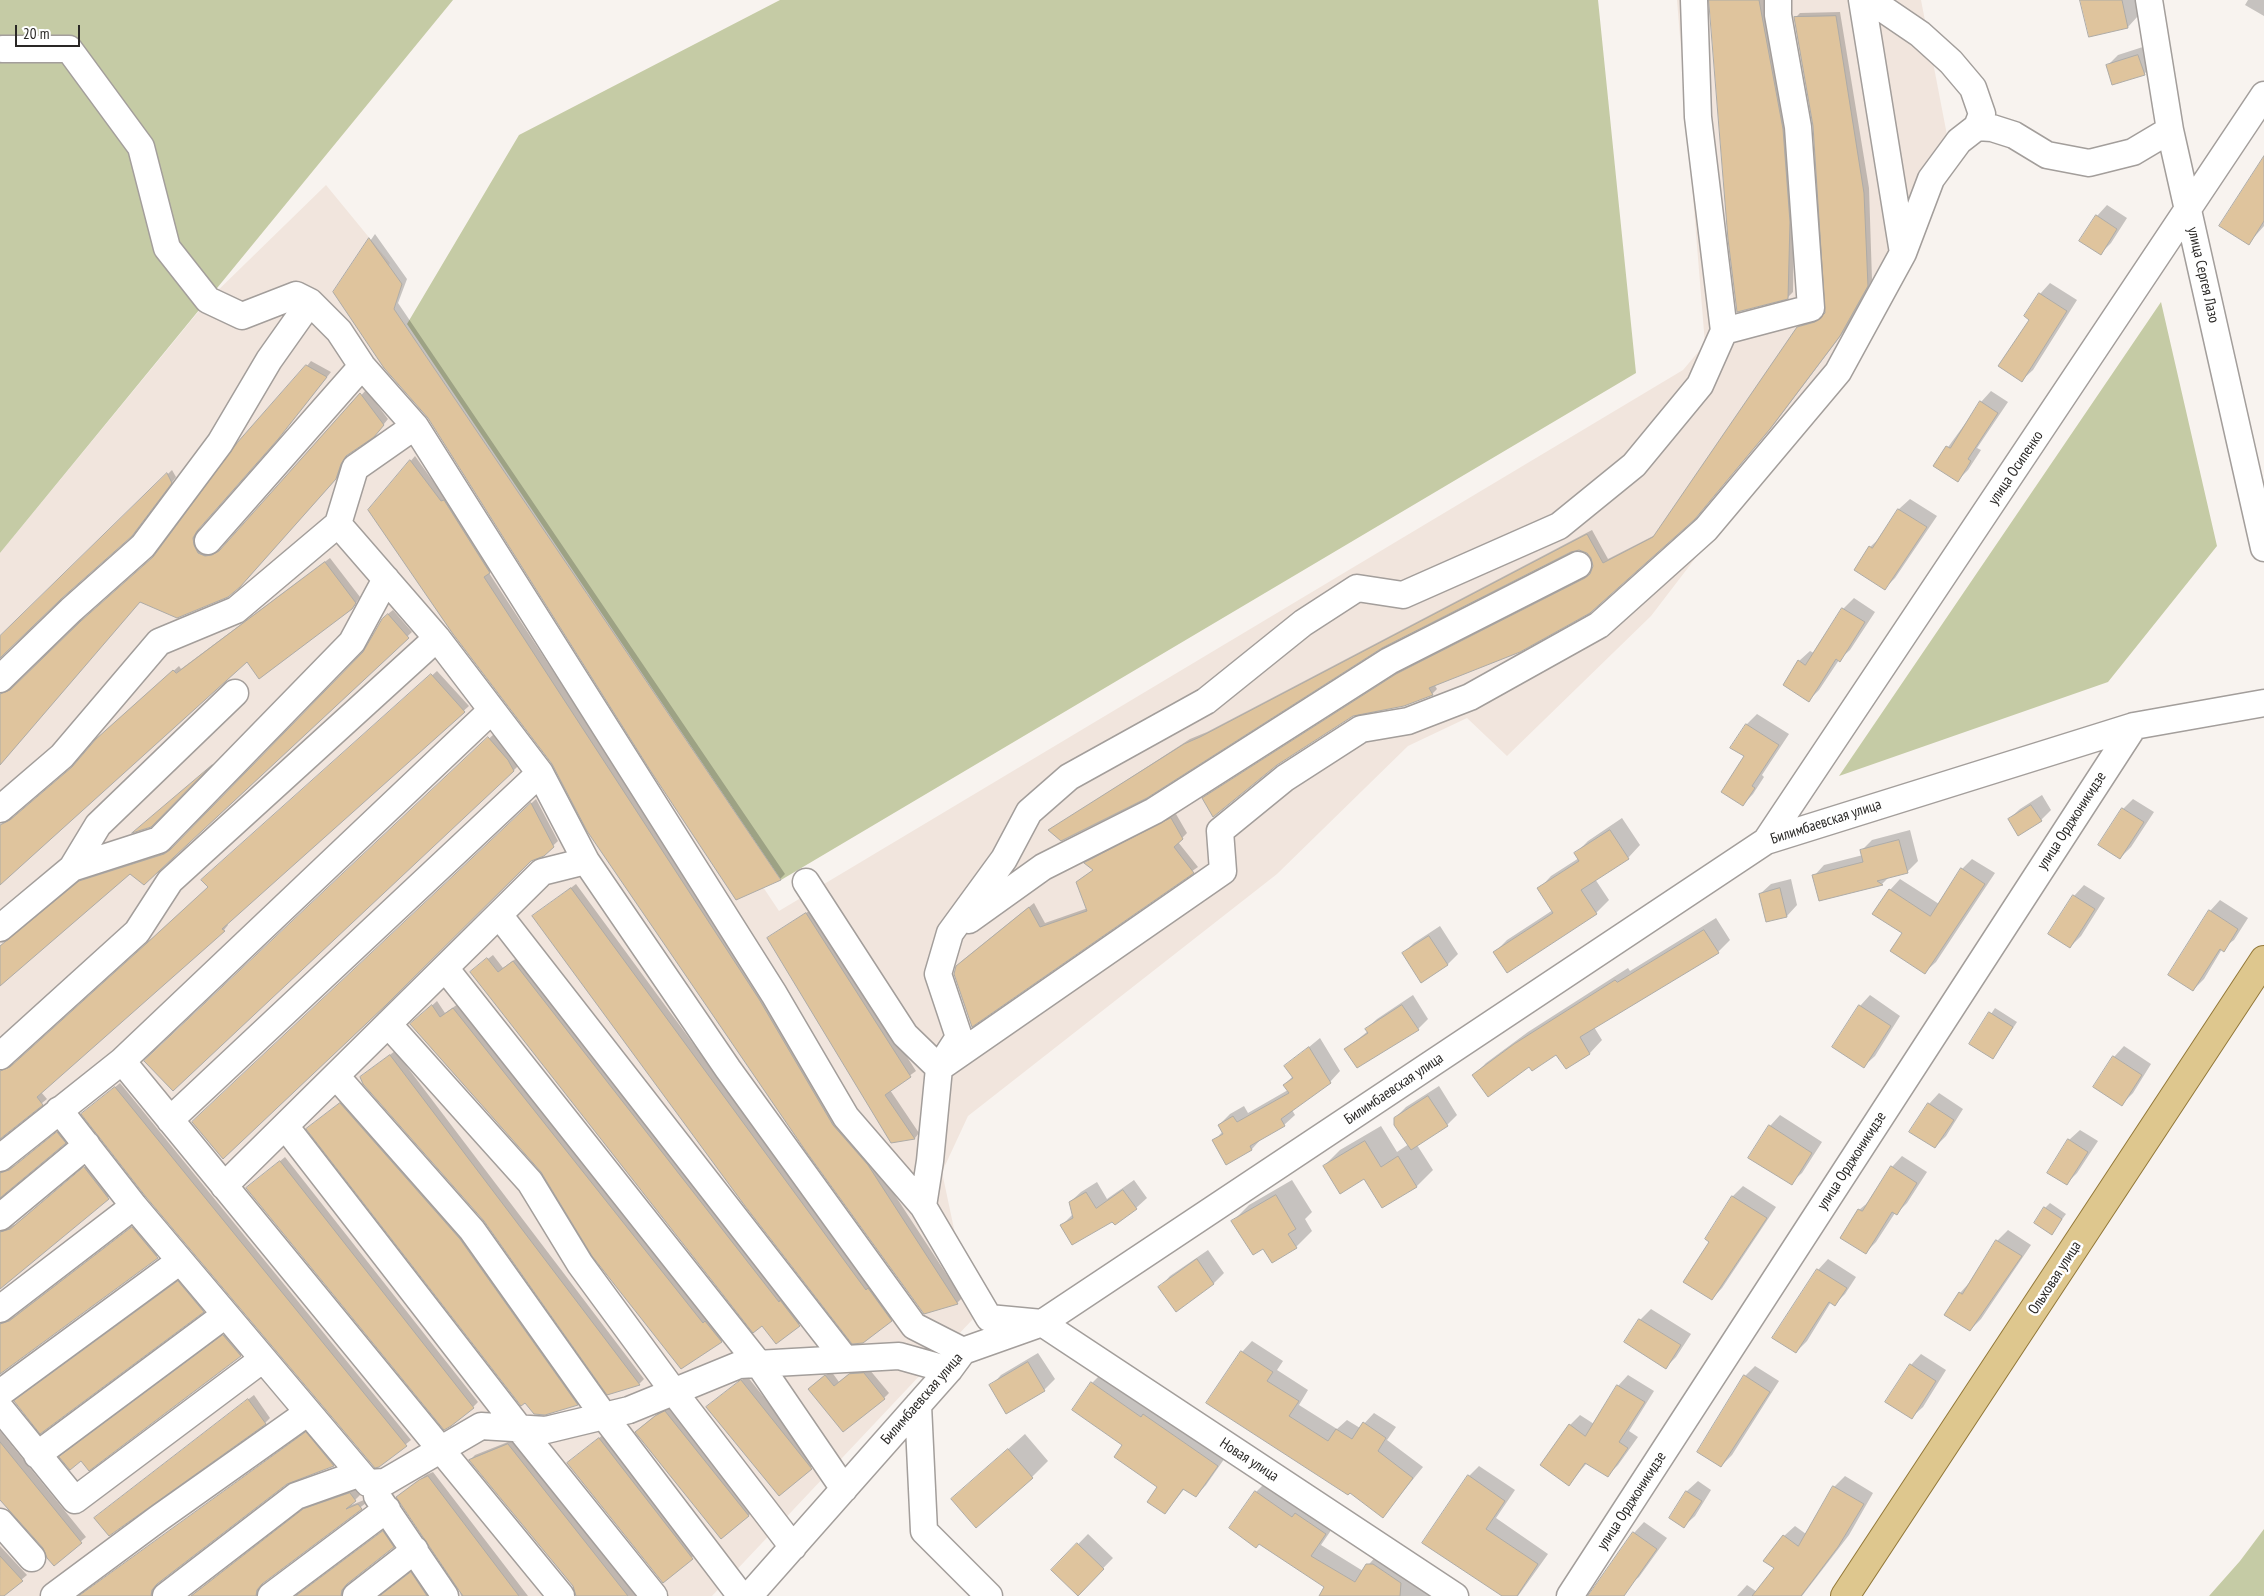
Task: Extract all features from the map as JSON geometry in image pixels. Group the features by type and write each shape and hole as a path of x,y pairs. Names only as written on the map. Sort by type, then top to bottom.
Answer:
{"main road":[{"name":"Ольховая улица","path":"1845,1596 2264,960"}],"street":[{"path":"923,1206 940,1068 959,1037 938,974 950,933 1004,859 1029,812 1069,777 1206,701 1303,623 1358,588 1403,596 1559,526 1634,466 1700,385 1724,330 1698,117 1694,0"},
{"path":"1724,330 1811,308 1798,127 1778,15 1778,0"},
{"path":"1862,0 1903,253"},
{"path":"940,1068 1223,871 1220,831 1285,778 1361,729 1408,720 1470,697 1599,625 1706,529 1838,372 1903,253 1931,179 1959,141 1977,127 1982,114 1973,88 1951,62 1920,34 1870,0"},
{"name":"улица Сергея Лазо","path":"2149,0 2170,130 2264,548"},
{"path":"2,48 69,49 141,147 167,248 208,300 242,316 296,295 310,302 339,330 362,366 415,426 774,994 846,1117 923,1206 989,1318 1042,1323"},
{"name":"улица Осипенко","path":"1766,841 2264,95"},
{"path":"1977,127 1992,128 2014,135 2046,155 2089,163 2133,152 2170,130"},
{"path":"0,679 71,610 142,546 220,443 269,360 310,302"},
{"path":"208,541 362,366"},
{"path":"0,809 62,756 160,642 236,610 338,524 355,468 415,426"},
{"path":"338,524 437,638 540,773 586,861 728,1069 914,1326 956,1360"},
{"path":"950,933 1043,867 1154,811 1389,661 1578,565"},
{"path":"72,868 158,840 352,642 386,579"},
{"path":"0,1056 137,932 170,880 437,638"},
{"path":"0,928 72,868 98,825 235,693"},
{"name":"Билимбаевская улица","path":"749,1596 956,1360 1042,1323 1766,841 2134,726 2264,703"},
{"path":"0,1158 122,1061 492,710"},
{"name":"улица Орджоникидзе","path":"1570,1596 2134,726"},
{"path":"170,1120 540,773"},
{"path":"224,1186 542,872 586,861"},
{"path":"806,882 905,1035 940,1068"},
{"path":"500,915 844,1359"},
{"path":"445,968 758,1363 844,1489"},
{"path":"388,1024 530,1182 580,1264 674,1392 792,1547"},
{"path":"122,1061 561,1596"},
{"path":"336,1076 472,1230 604,1416 741,1596"},
{"path":"59,1110 134,1206 363,1478 387,1509 445,1596"},
{"path":"285,1126 519,1428 654,1596"},
{"path":"0,1216 87,1145"},
{"path":"0,1309 134,1206"},
{"path":"0,1393 180,1261"},
{"path":"37,1455 226,1315"},
{"name":"Новая улица","path":"1042,1323 1455,1596"},
{"path":"166,1596 296,1496 363,1478 384,1482 481,1426 546,1430 629,1410 739,1364 899,1356 956,1360"},
{"path":"0,1408 75,1500 263,1360"},
{"path":"918,1405 924,1530 989,1596"},
{"path":"54,1596 159,1518 307,1413"},
{"path":"271,1596 387,1509"},
{"path":"0,1522 32,1558"},
{"path":"356,1596 415,1550"}],"shaded area":[{"path":"1677,0 1921,0 1952,161 1838,372 1651,616 1507,756 1467,718 1408,746 1277,874 968,1116 942,1172 973,1319 712,1596 0,1596 0,553 208,300 326,185 390,263 370,297 779,911 1683,370 1705,344"}],"green space":[{"path":"0,0 453,0 0,553"},
{"path":"780,0 1598,0 1636,373 781,880 407,324 519,135"},
{"path":"2161,302 2217,546 2108,682 1839,776"},
{"path":"2264,1529 2264,1596 2209,1596 2240,1561"}],"building":[{"path":"1709,0 1759,0 1783,129 1790,222 1788,299 1737,312 1728,239"},
{"path":"2080,0 2122,0 2128,28 2089,37"},
{"path":"1836,16 1864,193 1868,286 1840,336 1770,429 1695,519 1590,613 1520,652 1429,688 1433,695 1404,706 1353,716 1277,765 1213,817 1202,798 1396,674 1585,578 1590,574 1593,566 1591,558 1587,553 1579,550 1571,552 1382,648 1147,798 1061,841 1048,830 1184,744 1587,534 1603,563 1653,537 1797,327 1815,322 1825,313 1813,126 1794,17"},
{"path":"2138,55 2145,75 2112,85 2106,65"},
{"path":"2264,156 2264,221 2249,245 2219,226"},
{"path":"2096,215 2117,229 2101,255 2079,241"},
{"path":"369,238 402,284 394,309 781,880 736,900 650,770 428,418 384,368 333,292"},
{"path":"2039,293 2067,311 2022,382 1998,366 2029,320 2024,316"},
{"path":"306,365 327,377 279,438 197,531 193,538 198,553 205,556 219,551 360,393 384,425 374,437 346,456 336,479 240,587 228,597 177,618 140,602 0,765 0,694 10,690 81,621 153,557 237,443"},
{"path":"1980,401 1998,413 1968,459 1971,461 1958,482 1933,466 1946,446 1950,448"},
{"path":"410,460 441,501 444,500 490,573 484,577 759,999 833,1125 868,1165 958,1304 924,1314 805,1150 587,831 552,764 453,634 368,510"},
{"path":"167,473 172,483 132,536 61,599 0,658 0,636"},
{"path":"1898,509 1927,527 1885,590 1854,570 1869,546 1872,548"},
{"path":"325,562 356,603 352,609 259,679 247,662 0,885 0,825 10,820 72,767 96,739 173,670 176,673"},
{"path":"1842,608 1865,622 1840,662 1836,659 1809,702 1783,685 1798,660 1805,665"},
{"path":"388,614 409,638 144,885 130,874 0,986 0,946 79,881 164,854 170,850 363,652 382,619"},
{"path":"431,674 465,712 222,929 225,931 37,1097 43,1105 0,1139 0,1071 10,1067 208,887 201,880"},
{"path":"1746,724 1779,745 1752,786 1755,788 1743,806 1721,792 1744,756 1730,748"},
{"path":"488,737 508,760 514,771 173,1091 144,1061"},
{"path":"212,765 151,827 132,833"},
{"path":"531,803 554,847 544,856 531,861 385,1006 223,1159 192,1122"},
{"path":"2031,805 2042,821 2018,836 2008,819"},
{"path":"2122,808 2144,822 2120,859 2098,845"},
{"path":"1171,818 1183,839 1174,847 1194,873 972,1027 954,974 956,966 1029,907 1040,927 1087,911 1076,882 1093,870 1084,863"},
{"path":"1610,830 1629,859 1581,890 1597,914 1507,973 1493,952 1553,913 1537,888 1579,861 1574,853"},
{"path":"1899,840 1908,873 1877,881 1883,885 1819,901 1812,875 1863,862 1860,850"},
{"path":"1961,868 1985,884 1925,974 1890,951 1902,933 1872,914 1889,889 1930,916"},
{"path":"571,888 866,1290 868,1288 892,1321 863,1343 852,1344 745,1206 532,916"},
{"path":"1780,888 1787,917 1766,922 1759,894"},
{"path":"2073,895 2095,909 2070,948 2048,934"},
{"path":"2209,910 2238,929 2224,952 2220,949 2193,991 2168,975"},
{"path":"806,913 911,1077 885,1095 915,1139 891,1143 767,938"},
{"path":"1704,930 1719,953 1580,1037 1590,1054 1566,1069 1556,1055 1532,1071 1529,1067 1488,1097 1472,1075 1514,1044 1615,980 1617,982"},
{"path":"1429,936 1448,965 1421,983 1402,953"},
{"path":"487,958 498,972 513,961 779,1302 780,1300 800,1326 776,1344 762,1326 753,1333 470,972"},
{"path":"432,1005 440,1017 453,1008 703,1323 705,1321 722,1342 681,1369 592,1256 541,1172 410,1024"},
{"path":"1402,1005 1419,1030 1357,1068 1344,1049 1368,1033 1365,1029"},
{"path":"1859,1005 1891,1026 1864,1068 1832,1047"},
{"path":"1989,1012 2013,1027 1993,1059 1969,1044"},
{"path":"1309,1047 1331,1083 1281,1119 1285,1126 1250,1146 1252,1150 1226,1165 1212,1140 1223,1134 1218,1125 1233,1116 1237,1122 1289,1093 1283,1085 1293,1078 1284,1066"},
{"path":"390,1055 640,1385 607,1395 484,1221 363,1084 360,1077"},
{"path":"2113,1056 2142,1075 2122,1106 2093,1087"},
{"path":"115,1087 407,1446 375,1468 146,1197 81,1114"},
{"path":"1428,1096 1448,1126 1411,1150 1394,1125 1394,1118"},
{"path":"340,1103 460,1239 578,1405 545,1415 534,1414 525,1403 521,1406 306,1129"},
{"path":"1928,1103 1954,1120 1935,1148 1909,1132"},
{"path":"1769,1125 1812,1153 1792,1185 1748,1158"},
{"path":"57,1132 66,1143 0,1198 0,1173 9,1170"},
{"path":"2068,1139 2088,1152 2067,1185 2047,1173"},
{"path":"1365,1141 1381,1167 1398,1156 1417,1187 1382,1208 1364,1179 1340,1194 1323,1166"},
{"path":"280,1161 474,1408 451,1426 444,1430 246,1188"},
{"path":"1891,1166 1917,1183 1897,1215 1892,1212 1866,1254 1840,1238 1858,1209 1862,1211"},
{"path":"84,1167 109,1199 0,1289 0,1232 10,1229"},
{"path":"1123,1190 1137,1209 1115,1225 1112,1222 1072,1245 1060,1225 1073,1218 1069,1202 1086,1192 1096,1208"},
{"path":"1276,1195 1296,1229 1288,1234 1297,1248 1272,1263 1263,1249 1253,1255 1231,1221"},
{"path":"1732,1196 1767,1218 1712,1300 1683,1282 1709,1242 1705,1239"},
{"path":"2044,1207 2062,1219 2052,1235 2034,1223"},
{"path":"132,1227 158,1258 0,1374 0,1324 9,1321"},
{"path":"1996,1240 2022,1256 1970,1331 1944,1315 1959,1292 1962,1294"},
{"path":"1197,1259 1214,1284 1176,1312 1158,1287"},
{"path":"1817,1269 1847,1288 1835,1306 1829,1302 1796,1353 1772,1338"},
{"path":"178,1281 204,1312 40,1434 14,1401"},
{"path":"1639,1319 1681,1345 1666,1369 1624,1342"},
{"path":"223,1335 241,1356 89,1471 81,1461 70,1470 59,1457"},
{"path":"1241,1351 1273,1372 1267,1381 1299,1401 1289,1416 1328,1441 1336,1429 1352,1439 1363,1422 1386,1438 1378,1451 1413,1478 1383,1518 1350,1493 1348,1495 1206,1403"},
{"path":"1028,1362 1045,1391 1006,1414 989,1385"},
{"path":"1910,1364 1936,1381 1912,1419 1885,1402"},
{"path":"864,1373 885,1399 843,1432 808,1389 825,1375 834,1386 849,1374"},
{"path":"1744,1375 1770,1392 1721,1467 1697,1452"},
{"path":"741,1380 812,1469 779,1496 706,1407"},
{"path":"1091,1382 1141,1417 1143,1414 1218,1466 1196,1497 1183,1489 1165,1514 1147,1502 1157,1487 1114,1457 1122,1445 1072,1410"},
{"path":"1617,1385 1645,1402 1619,1442 1628,1448 1608,1477 1585,1463 1569,1486 1540,1465 1569,1424 1585,1436"},
{"path":"248,1399 266,1424 109,1536 94,1518"},
{"path":"665,1411 749,1516 721,1539 635,1432 655,1416"},
{"path":"306,1432 334,1466 287,1484 157,1584 152,1590 151,1596 79,1596"},
{"path":"599,1438 693,1559 663,1583 567,1463"},
{"path":"0,1442 82,1543 54,1566 47,1558 43,1548 0,1500"},
{"path":"508,1444 628,1596 576,1596 573,1586 469,1460"},
{"path":"1008,1449 1033,1478 976,1528 951,1499"},
{"path":"1468,1475 1505,1501 1486,1529 1538,1564 1517,1596 1502,1596 1422,1543"},
{"path":"428,1476 519,1596 463,1596 396,1497 419,1480"},
{"path":"1833,1486 1864,1504 1838,1547 1801,1596 1752,1596 1774,1568 1763,1561 1783,1535 1798,1546"},
{"path":"1255,1491 1292,1517 1295,1513 1326,1534 1311,1556 1355,1582 1366,1564 1373,1564 1401,1583 1400,1596 1319,1596 1324,1587 1259,1544 1256,1548 1229,1528"},
{"path":"1686,1491 1702,1501 1684,1528 1669,1518"},
{"path":"350,1493 356,1501 346,1509 358,1504 362,1509 262,1584 257,1590 256,1596 191,1596 303,1509"},
{"path":"383,1531 394,1547 347,1584 342,1590 341,1596 296,1596"},
{"path":"1633,1532 1657,1549 1624,1596 1588,1596"},
{"path":"1077,1543 1104,1569 1078,1596 1051,1570"},
{"path":"0,1556 23,1581 4,1596 0,1596"},
{"path":"411,1572 427,1596 380,1596"}]}
